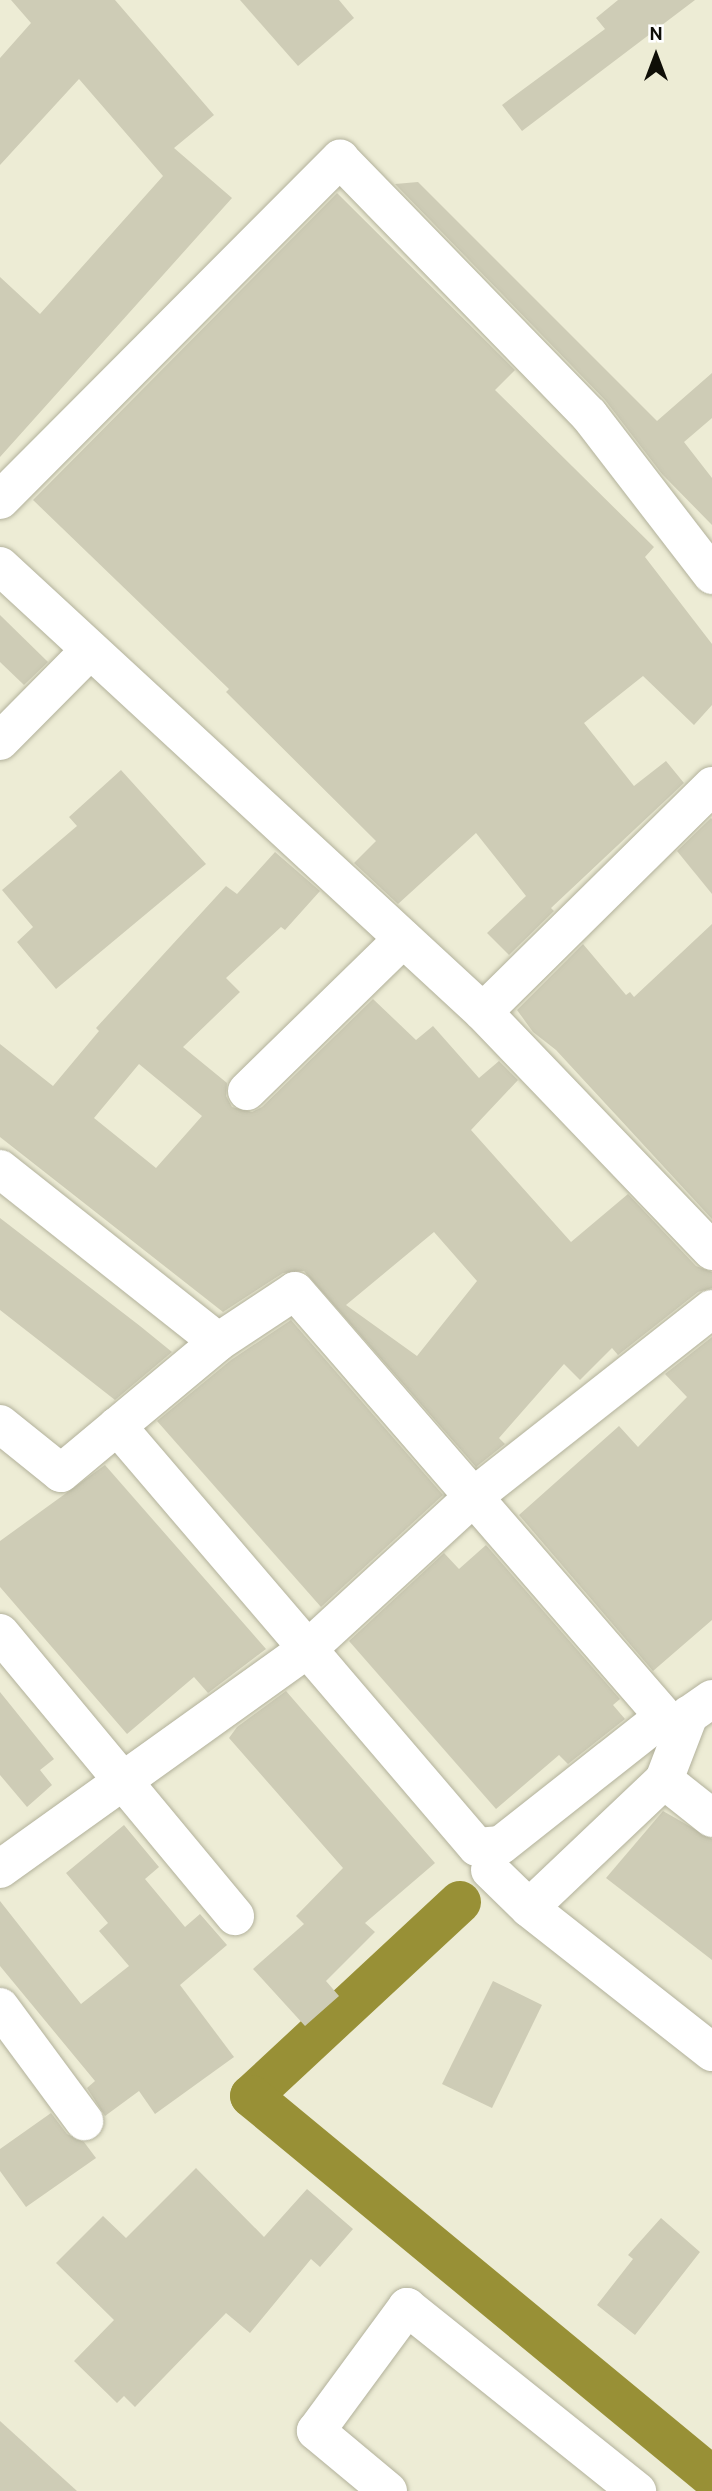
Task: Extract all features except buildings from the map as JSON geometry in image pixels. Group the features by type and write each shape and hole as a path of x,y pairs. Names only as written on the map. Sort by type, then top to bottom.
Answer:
{"street":[{"path":"0,500 340,159 589,415 712,575"},
{"path":"0,566 483,1012 712,1251"},
{"path":"0,741 90,650"},
{"path":"483,1012 712,786"},
{"path":"247,1091 403,939"},
{"path":"0,1169 218,1342"},
{"path":"0,1424 61,1473 218,1342 295,1291 671,1725 664,1780 529,1908"},
{"path":"0,1869 123,1785 309,1648 473,1497 712,1309"},
{"path":"117,1426 477,1847 501,1845 712,1699"},
{"path":"0,1633 123,1785 235,1916"},
{"path":"664,1780 712,1818"},
{"path":"490,1870 529,1908 712,2052"},
{"path":"0,2007 84,2121"},
{"path":"388,2491 316,2431 407,2307 637,2491"}],"waterway":[{"path":"460,1902 251,2096 712,2477"}]}
